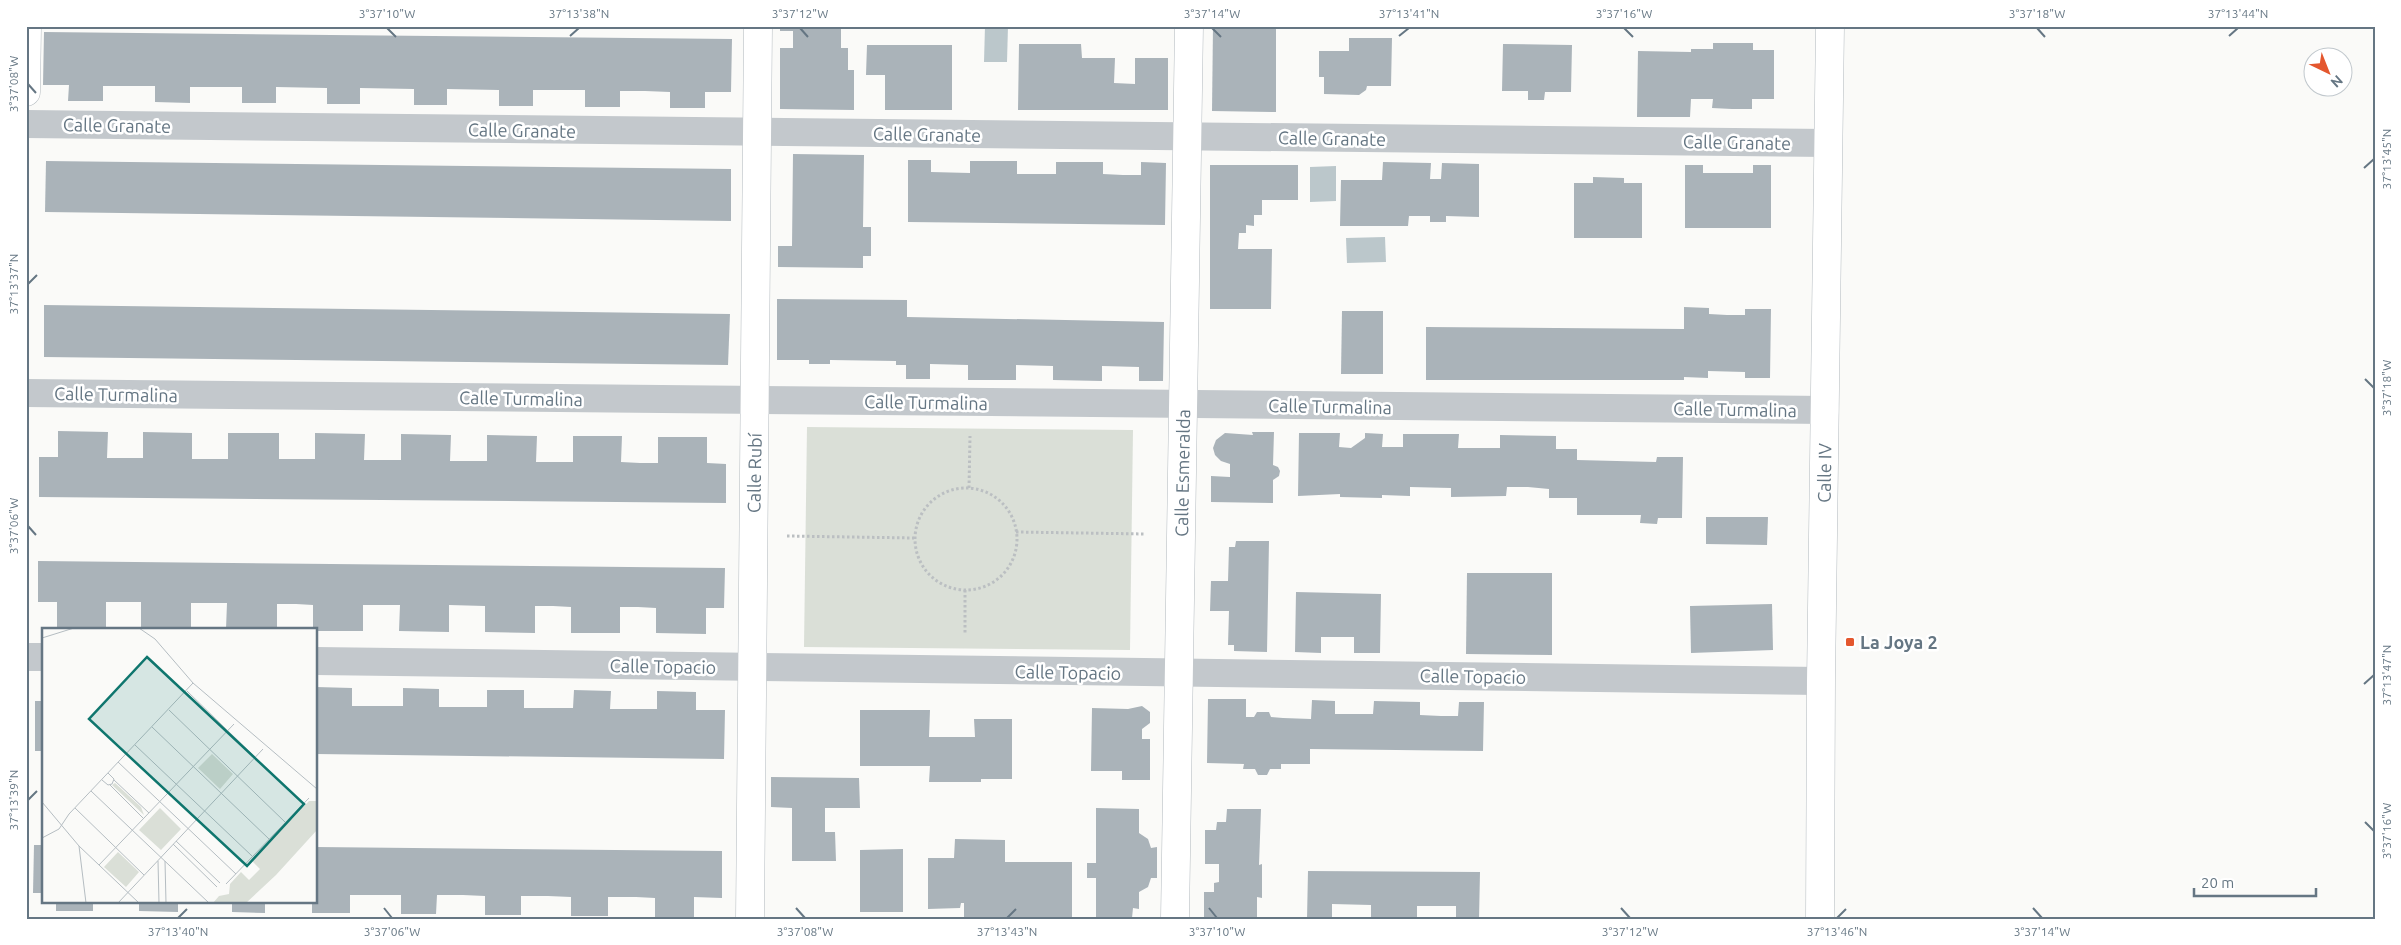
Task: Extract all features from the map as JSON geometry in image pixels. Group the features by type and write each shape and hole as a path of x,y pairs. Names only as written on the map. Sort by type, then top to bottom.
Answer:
{"street":[{"path":"26,92 27,26"},
{"name":"Calle Rubí","path":"750,919 758,26"},
{"name":"Calle Esmeralda","path":"1175,919 1189,26"},
{"name":"Calle IV","path":"1820,919 1821,681 1830,26"},
{"name":"Calle Granate","path":"26,124 1828,144"},
{"name":"Calle Turmalina","path":"26,393 1825,410"},
{"path":"26,657 42,657"},
{"name":"Calle Topacio","path":"318,661 1821,681"}],"path":[{"path":"969,488 972,402"},
{"path":"969,488 981,490 994,497 1010,513 1016,532 1016,547 1012,561 1000,577 979,588 965,590 950,588 935,581 924,569 916,553 914,538 919,519 928,505 944,493 969,488"},
{"path":"1016,532 1182,535"},
{"path":"753,536 914,538"},
{"path":"965,590 966,670"}],"shaded area":[{"path":"985,26 1008,26 1007,62 984,62"},
{"path":"1336,166 1336,201 1310,202 1310,167"},
{"path":"1385,237 1386,262 1347,263 1346,238"},
{"path":"807,427 1133,430 1130,650 804,647"}],"building":[{"path":"780,26 841,26 841,48 848,48 848,70 854,70 854,110 780,109 780,48 793,48 793,31 780,31"},
{"path":"1213,26 1276,26 1276,112 1212,111"},
{"path":"44,32 732,39 731,92 705,92 705,108 670,108 670,92 645,91 620,91 620,107 585,107 585,90 533,90 533,106 499,106 499,90 447,89 447,105 414,105 414,89 360,88 360,104 327,104 327,88 276,87 276,103 242,103 242,87 190,87 190,103 155,102 155,86 103,86 103,101 68,101 69,85 43,85"},
{"path":"1349,38 1392,38 1391,86 1367,86 1366,90 1359,95 1324,94 1324,77 1319,77 1319,51 1349,51"},
{"path":"1713,43 1753,43 1753,50 1774,50 1774,99 1752,99 1752,109 1732,109 1712,108 1713,99 1691,99 1690,117 1637,117 1638,51 1691,52 1691,49 1713,49"},
{"path":"1019,44 1081,44 1082,58 1115,58 1114,83 1135,84 1135,58 1168,58 1168,110 1018,110"},
{"path":"1503,44 1572,45 1571,92 1545,92 1544,100 1528,100 1528,91 1502,91"},
{"path":"867,45 952,45 952,110 885,110 885,75 866,75"},
{"path":"793,154 864,155 863,227 871,227 871,256 863,256 863,268 778,267 778,246 792,246"},
{"path":"908,160 931,160 931,172 970,173 970,161 1017,161 1017,174 1056,174 1056,162 1103,162 1103,174 1141,175 1141,162 1166,163 1165,225 908,222"},
{"path":"46,161 731,169 731,221 45,212"},
{"path":"1383,162 1431,163 1430,179 1441,179 1442,163 1479,164 1479,217 1446,216 1446,222 1430,222 1430,216 1409,216 1408,226 1340,226 1341,180 1382,180"},
{"path":"1210,165 1298,165 1298,200 1262,200 1262,215 1254,215 1254,226 1246,225 1246,233 1239,233 1238,249 1272,249 1271,309 1210,309"},
{"path":"1685,165 1703,165 1703,173 1753,173 1753,165 1771,165 1771,228 1685,228"},
{"path":"1593,177 1624,178 1624,183 1642,183 1642,238 1574,238 1574,183 1593,183"},
{"path":"777,299 907,300 907,317 1164,322 1163,381 1139,381 1139,367 1102,366 1102,381 1053,380 1053,366 1016,365 1016,380 968,380 968,365 930,364 930,379 906,379 906,365 896,365 896,361 830,360 830,364 809,364 809,360 777,360"},
{"path":"44,305 730,314 728,365 44,357"},
{"path":"1684,307 1709,308 1709,314 1727,315 1745,315 1745,309 1771,309 1770,378 1745,378 1745,372 1708,371 1708,378 1684,377 1684,380 1426,380 1426,327 1684,329"},
{"path":"1342,311 1383,311 1383,374 1341,374"},
{"path":"58,431 108,432 107,458 143,458 143,432 192,433 192,459 228,459 228,433 279,433 279,459 315,459 315,433 365,434 364,460 401,460 401,434 451,435 450,461 487,461 487,435 537,436 536,462 573,462 573,436 622,436 621,462 640,463 658,463 658,437 707,437 707,463 726,464 726,503 39,497 39,457 58,457"},
{"path":"1252,432 1274,432 1273,465 1278,467 1280,471 1279,476 1273,480 1273,503 1211,502 1211,476 1230,477 1230,464 1221,461 1215,455 1213,448 1216,440 1225,433 1253,435"},
{"path":"1299,433 1340,433 1339,447 1351,448 1365,438 1365,433 1383,434 1382,447 1403,447 1403,434 1459,434 1458,448 1500,448 1500,435 1556,436 1556,449 1577,449 1577,460 1656,462 1657,457 1683,457 1682,518 1658,518 1657,524 1640,523 1641,515 1577,515 1577,498 1549,498 1549,489 1528,487 1507,487 1506,496 1451,497 1451,488 1410,487 1410,496 1382,495 1382,498 1340,497 1340,494 1298,496"},
{"path":"1706,517 1768,517 1767,545 1706,544"},
{"path":"1236,541 1269,541 1267,652 1234,651 1234,645 1228,645 1229,611 1210,611 1211,581 1228,581 1229,547 1235,547"},
{"path":"38,561 725,568 724,608 706,608 706,634 656,633 656,608 638,607 620,607 620,633 571,633 571,607 553,606 535,606 535,633 485,632 485,606 449,605 449,632 399,631 400,605 363,605 363,631 318,631 318,628 313,628 313,605 296,604 277,604 277,628 226,628 227,603 191,603 191,628 141,628 141,602 106,602 106,628 57,628 57,602 38,602"},
{"path":"1467,573 1552,573 1552,655 1466,654"},
{"path":"1296,592 1381,594 1380,653 1354,653 1354,637 1321,637 1321,653 1295,652"},
{"path":"1772,604 1773,650 1691,653 1690,606"},
{"path":"318,687 352,688 352,706 403,706 403,688 439,689 439,707 487,707 487,690 524,690 524,708 573,708 574,690 611,691 610,709 657,709 657,691 696,692 696,710 725,710 724,759 318,754"},
{"path":"1208,699 1246,699 1246,717 1254,717 1257,712 1269,712 1271,717 1311,719 1312,700 1335,701 1335,714 1373,714 1374,701 1420,702 1420,715 1441,716 1458,716 1459,702 1484,702 1483,751 1310,749 1310,764 1281,764 1281,769 1270,769 1267,775 1258,775 1255,769 1243,769 1244,764 1207,763"},
{"path":"35,701 42,701 42,751 35,751"},
{"path":"1142,706 1150,712 1150,723 1142,729 1142,739 1150,739 1150,780 1122,780 1122,771 1091,771 1092,708 1128,709"},
{"path":"860,710 930,710 929,737 975,737 974,719 1012,719 1012,779 981,779 981,782 929,782 930,766 860,766"},
{"path":"771,777 859,778 860,808 825,808 825,832 835,832 836,861 792,861 792,808 771,807"},
{"path":"1096,808 1139,809 1139,833 1148,839 1151,848 1157,847 1157,878 1151,878 1148,887 1139,892 1139,909 1133,908 1132,918 1096,917 1096,878 1087,878 1087,863 1096,863"},
{"path":"1227,809 1261,809 1259,865 1262,864 1262,898 1257,897 1257,919 1204,919 1204,892 1214,892 1214,883 1219,882 1219,864 1205,864 1205,830 1216,830 1217,822 1226,822"},
{"path":"955,839 1005,840 1005,862 1072,862 1072,918 964,918 964,903 961,903 960,908 928,909 928,858 954,858"},
{"path":"34,845 42,845 42,893 33,893"},
{"path":"318,847 722,851 722,898 694,897 694,917 655,917 655,898 636,897 608,897 608,916 571,916 571,897 548,896 521,896 521,915 485,915 485,896 463,895 437,895 436,914 401,914 401,895 350,895 350,913 312,913 312,902 318,902"},
{"path":"903,849 903,912 860,912 860,850"},
{"path":"1308,871 1480,872 1479,919 1456,919 1456,906 1417,906 1417,919 1371,919 1371,905 1332,904 1332,919 1307,919"},
{"path":"56,902 93,902 93,911 56,911"},
{"path":"139,902 178,902 178,912 139,911"},
{"path":"232,902 265,902 265,913 232,912"}],"place":[{"name":"La Joya 2","path":"1850,642"}]}
